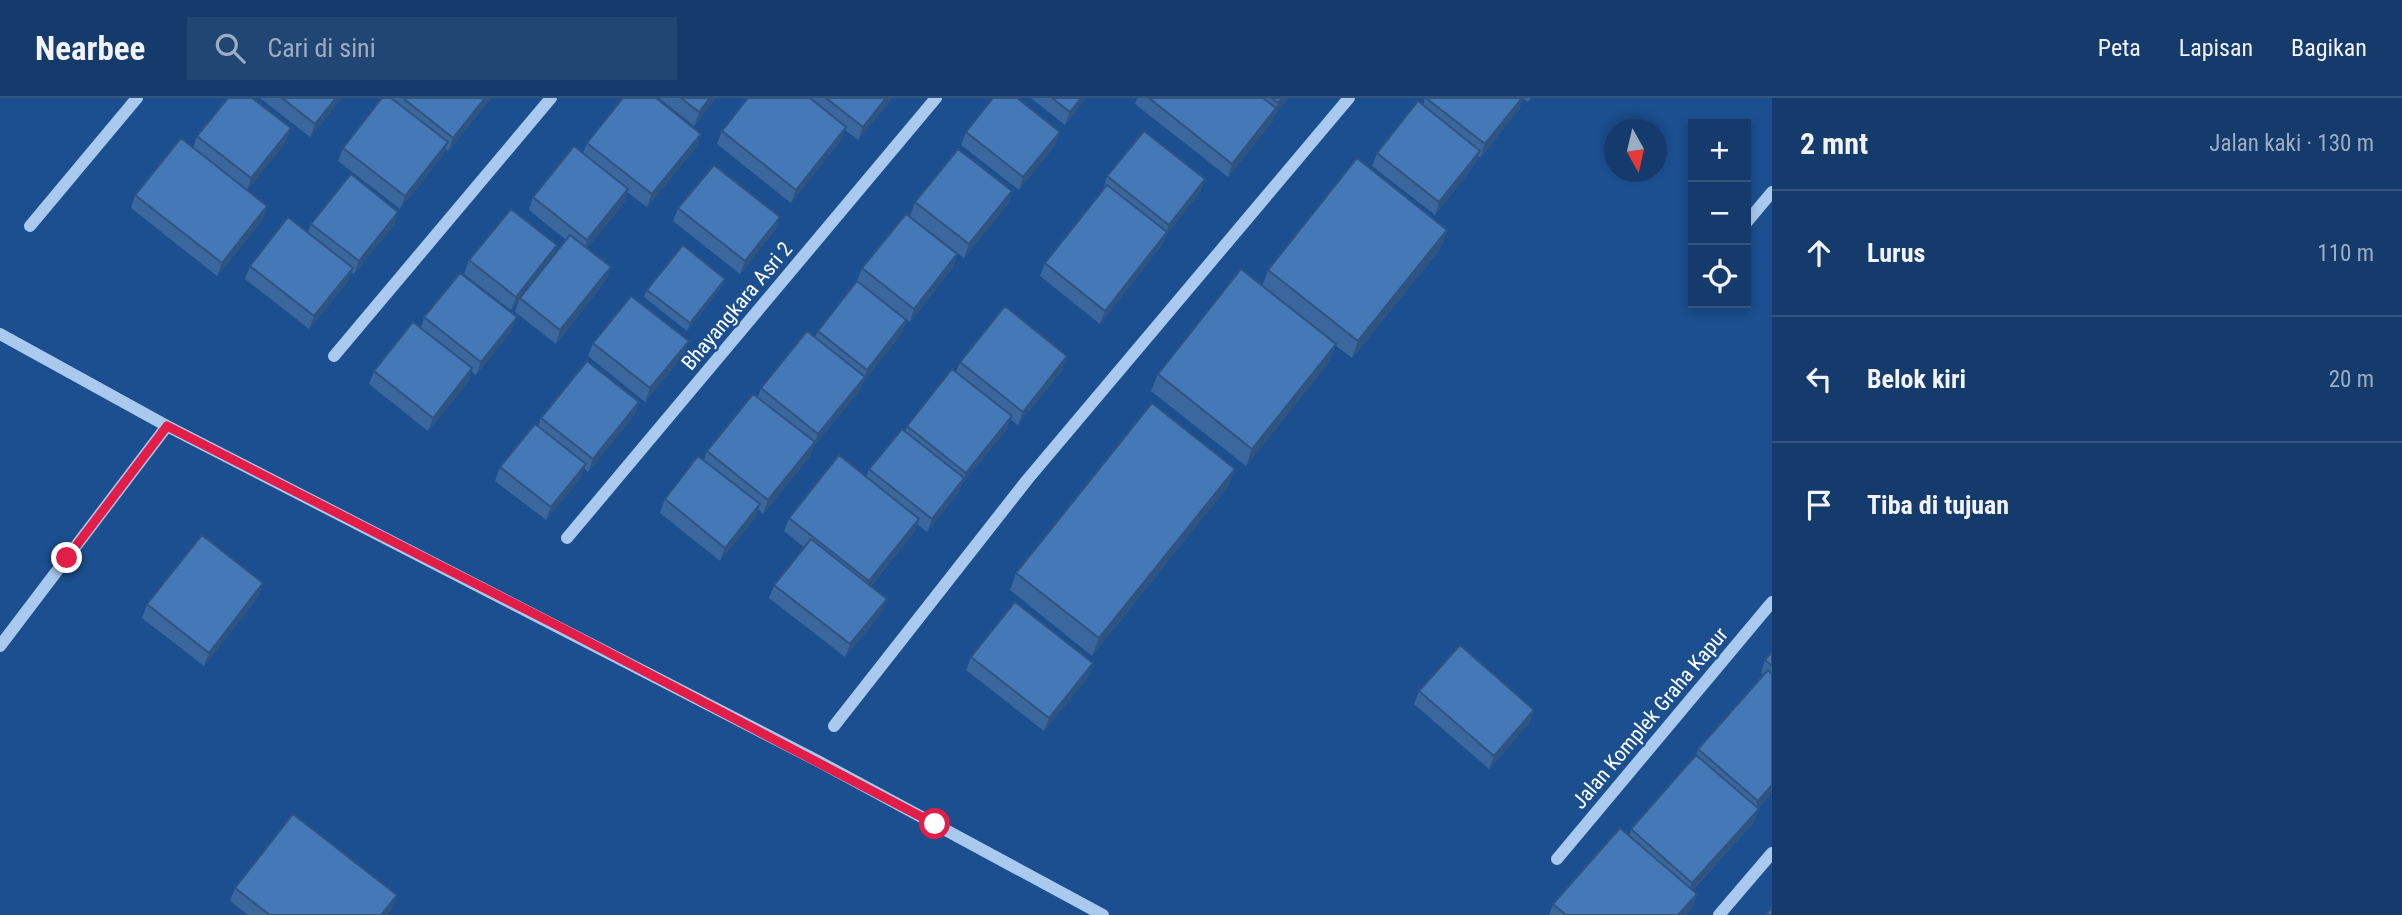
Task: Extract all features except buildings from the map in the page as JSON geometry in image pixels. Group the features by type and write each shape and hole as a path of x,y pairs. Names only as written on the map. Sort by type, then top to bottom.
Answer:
{"street":[{"path":"30,226 137,98"},
{"path":"334,356 551,98"},
{"name":"Bhayangkara Asri 2","path":"567,538 936,98"},
{"path":"834,726 1027,480 1349,98"},
{"path":"1751,217 1772,192"},
{"path":"0,334 167,426 816,760 1103,915"},
{"path":"0,646 167,426"},
{"name":"Jalan Komplek Graha Kapur","path":"1557,859 1772,602"},
{"path":"1719,915 1772,853"}],"route":[{"path":"67,558 167,426 562,628 935,824"}]}
